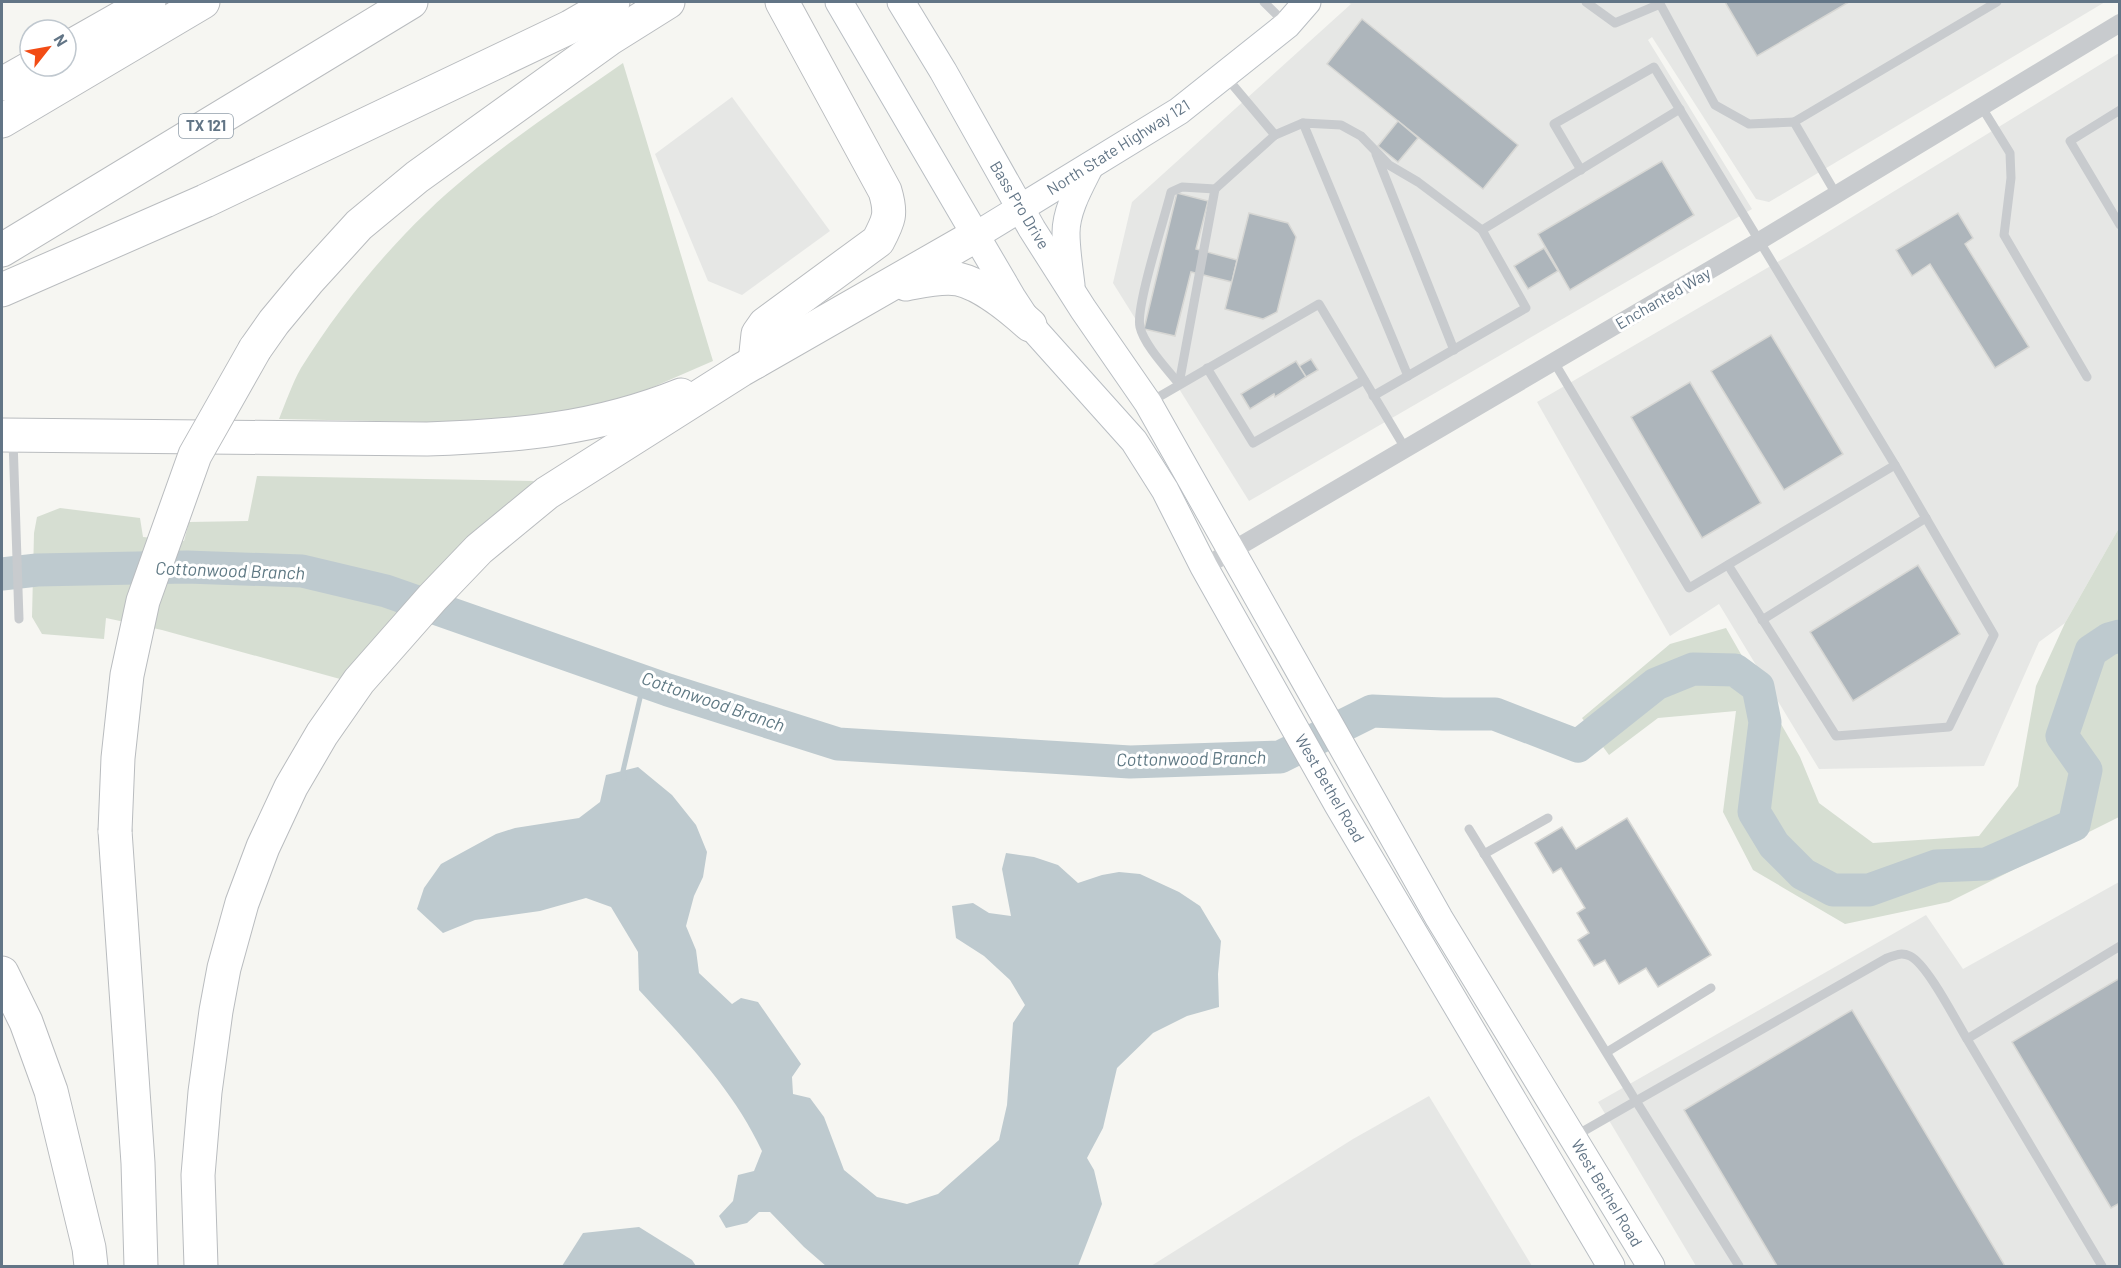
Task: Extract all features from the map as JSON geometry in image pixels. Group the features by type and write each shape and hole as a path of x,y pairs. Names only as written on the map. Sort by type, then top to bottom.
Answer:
{"highway":[{"path":"78,42 148,2"},
{"path":"2,121 203,2"},
{"name":"TX 121","path":"2,250 411,2"},
{"path":"2,290 216,195 570,27 613,2"},
{"path":"141,1266 138,1163 115,831 118,758 127,675 143,601 195,455 255,349 274,322 359,225 426,170 609,39 668,2"},
{"path":"7,435 428,439 496,437 563,429 619,416 672,398 748,366 759,334 765,324 878,241 888,223 890,208 885,191 782,2"},
{"path":"2,84 18,75"},
{"path":"201,1266 199,1163 216,1011 224,968 242,903 263,847 291,787 321,734 359,681 479,549 548,493 748,366 975,236"},
{"path":"890,286 948,278 959,279 1005,304 1030,325"},
{"path":"2,973 26,1022 51,1091 89,1248 91,1266"}],"main road":[{"path":"839,2 975,236 1030,325"},
{"name":"Bass Pro Drive","path":"901,2 943,71 1020,208 1071,289 1148,403"},
{"name":"North State Highway 121","path":"975,236 1179,111 1287,25 1306,2"},
{"path":"1071,289 1066,231 1078,190 1090,166"},
{"name":"West Bethel Road","path":"1030,325 1134,441 1165,490 1204,567 1338,805 1611,1266"},
{"name":"West Bethel Road","path":"1148,403 1438,918 1651,1266"},
{"path":"1545,1154 1573,1138"}],"street":[{"name":"Enchanted Way","path":"1204,567 1761,240 2120,23"}],"lane":[{"path":"1264,2 1287,25"},
{"path":"1586,2 1615,23 1659,3 1715,105 1749,124 1794,122 1997,2"},
{"path":"1581,170 1554,124 1654,67 1761,240 1994,635 1948,727 1836,736 1728,565"},
{"path":"1224,75 1275,135"},
{"path":"1981,106 2010,153 2011,178 2004,235 2087,377"},
{"path":"1482,230 1680,109"},
{"path":"2120,110 2070,141 2120,225"},
{"path":"1794,122 1836,194"},
{"path":"1303,123 1408,376"},
{"path":"1179,384 1215,189 1275,135 1303,123 1341,125 1361,136 1389,165 1418,182 1482,230 1526,308 1373,396"},
{"path":"1374,149 1454,350"},
{"path":"1179,384 1140,327 1142,302 1171,192 1182,187 1215,189"},
{"path":"1148,403 1319,304 1405,448"},
{"path":"1554,362 1689,588 1895,465"},
{"path":"1207,368 1253,443 1364,380"},
{"path":"7,435 16,509 19,619"},
{"path":"1762,620 1926,518"},
{"path":"1484,854 1548,818"},
{"path":"1469,829 1739,1266"},
{"path":"1967,1039 2120,946"},
{"path":"1573,1138 1887,958 1900,953 1912,957 1923,968 2102,1266"},
{"path":"1607,1052 1711,988"}],"shaded area":[{"path":"1347,2 2105,2 1769,202 1756,199 1652,37 1648,40 1752,209 1249,501 1113,283 1132,202 1351,4"},
{"path":"2119,53 2119,528 2065,623 2039,642 1984,766 1819,769 1719,604 1670,636 1537,402 1805,246"},
{"path":"623,63 713,361 591,414 525,424 279,419 298,374 314,347 359,286 409,230 450,191 497,152"},
{"path":"732,97 830,231 742,295 708,281 655,154"},
{"path":"257,476 534,481 340,679 162,630 106,618 104,639 42,634 32,617 34,533 37,517 60,508 140,518 143,537 184,541 189,522 248,521"},
{"path":"2119,528 2119,817 1949,902 1845,924 1753,870 1723,812 1736,711 1658,718 1609,755 1582,718 1670,644 1726,628 1800,757 1819,803 1873,843 1979,836 2018,786 2036,686 2065,623"},
{"path":"638,767 672,795 696,825 707,852 703,877 694,896 686,926 696,950 699,973 732,1004 741,998 758,1002 801,1064 792,1077 793,1094 810,1098 824,1117 844,1170 877,1197 907,1204 938,1194 999,1140 1007,1105 1013,1023 1025,1005 1010,980 984,956 956,938 952,906 973,903 989,913 1011,916 1002,869 1006,853 1034,857 1058,865 1078,883 1119,872 1140,874 1179,892 1200,906 1221,941 1218,974 1219,1007 1187,1016 1153,1033 1117,1068 1103,1128 1087,1158 1094,1170 1102,1204 1078,1266 826,1266 770,1212 759,1212 747,1223 726,1228 719,1216 733,1201 738,1175 754,1171 762,1151 737,1107 707,1066 639,990 638,952 611,907 586,898 540,911 475,920 443,933 417,909 424,888 441,864 496,834 515,828 579,818 600,802 606,775"},
{"path":"2119,882 2119,1266 1696,1266 1598,1102 1926,915 1963,969"},
{"path":"1429,1096 1532,1266 1151,1266 1353,1139"},
{"path":"639,1227 692,1260 696,1266 562,1266 583,1233"}],"building":[{"path":"1725,2 1849,2 1757,56"},
{"path":"1362,19 1518,145 1483,189 1327,64"},
{"path":"1398,121 1418,138 1398,162 1378,146"},
{"path":"1662,161 1694,215 1570,290 1538,234"},
{"path":"1177,193 1208,201 1196,249 1237,260 1232,282 1191,272 1175,336 1144,329"},
{"path":"1249,213 1288,223 1296,237 1277,312 1263,319 1225,309"},
{"path":"1958,213 1973,238 1965,244 2029,347 1995,368 1930,264 1912,276 1896,250"},
{"path":"1544,248 1558,271 1528,289 1514,266"},
{"path":"1771,335 1843,454 1784,490 1711,371"},
{"path":"1311,359 1318,370 1306,377 1299,366"},
{"path":"1296,361 1306,377 1275,397 1274,394 1250,409 1241,394"},
{"path":"1690,382 1761,503 1702,538 1631,417"},
{"path":"1918,565 1960,634 1853,701 1810,632"},
{"path":"1627,818 1711,955 1658,987 1646,968 1619,984 1605,960 1594,966 1578,940 1589,933 1577,913 1585,908 1561,868 1553,873 1535,843 1562,827 1576,849"},
{"path":"2120,978 2120,1203 2111,1208 2012,1042"},
{"path":"1852,1010 2005,1266 1777,1266 1684,1110"}],"waterway":[{"name":"Cottonwood Branch","path":"2,574 37,570 187,567 302,571 386,591 668,690 838,744 1130,762 1280,757 1372,711 1495,714 1578,746 1656,684 1693,669 1735,670 1758,687 1765,722 1754,812 1774,845 1803,874 1833,890 1869,890 1936,866 1986,864 2074,825 2086,770 2062,736 2091,651 2109,639 2120,636"},
{"path":"624,778 623,771 644,681"}]}
